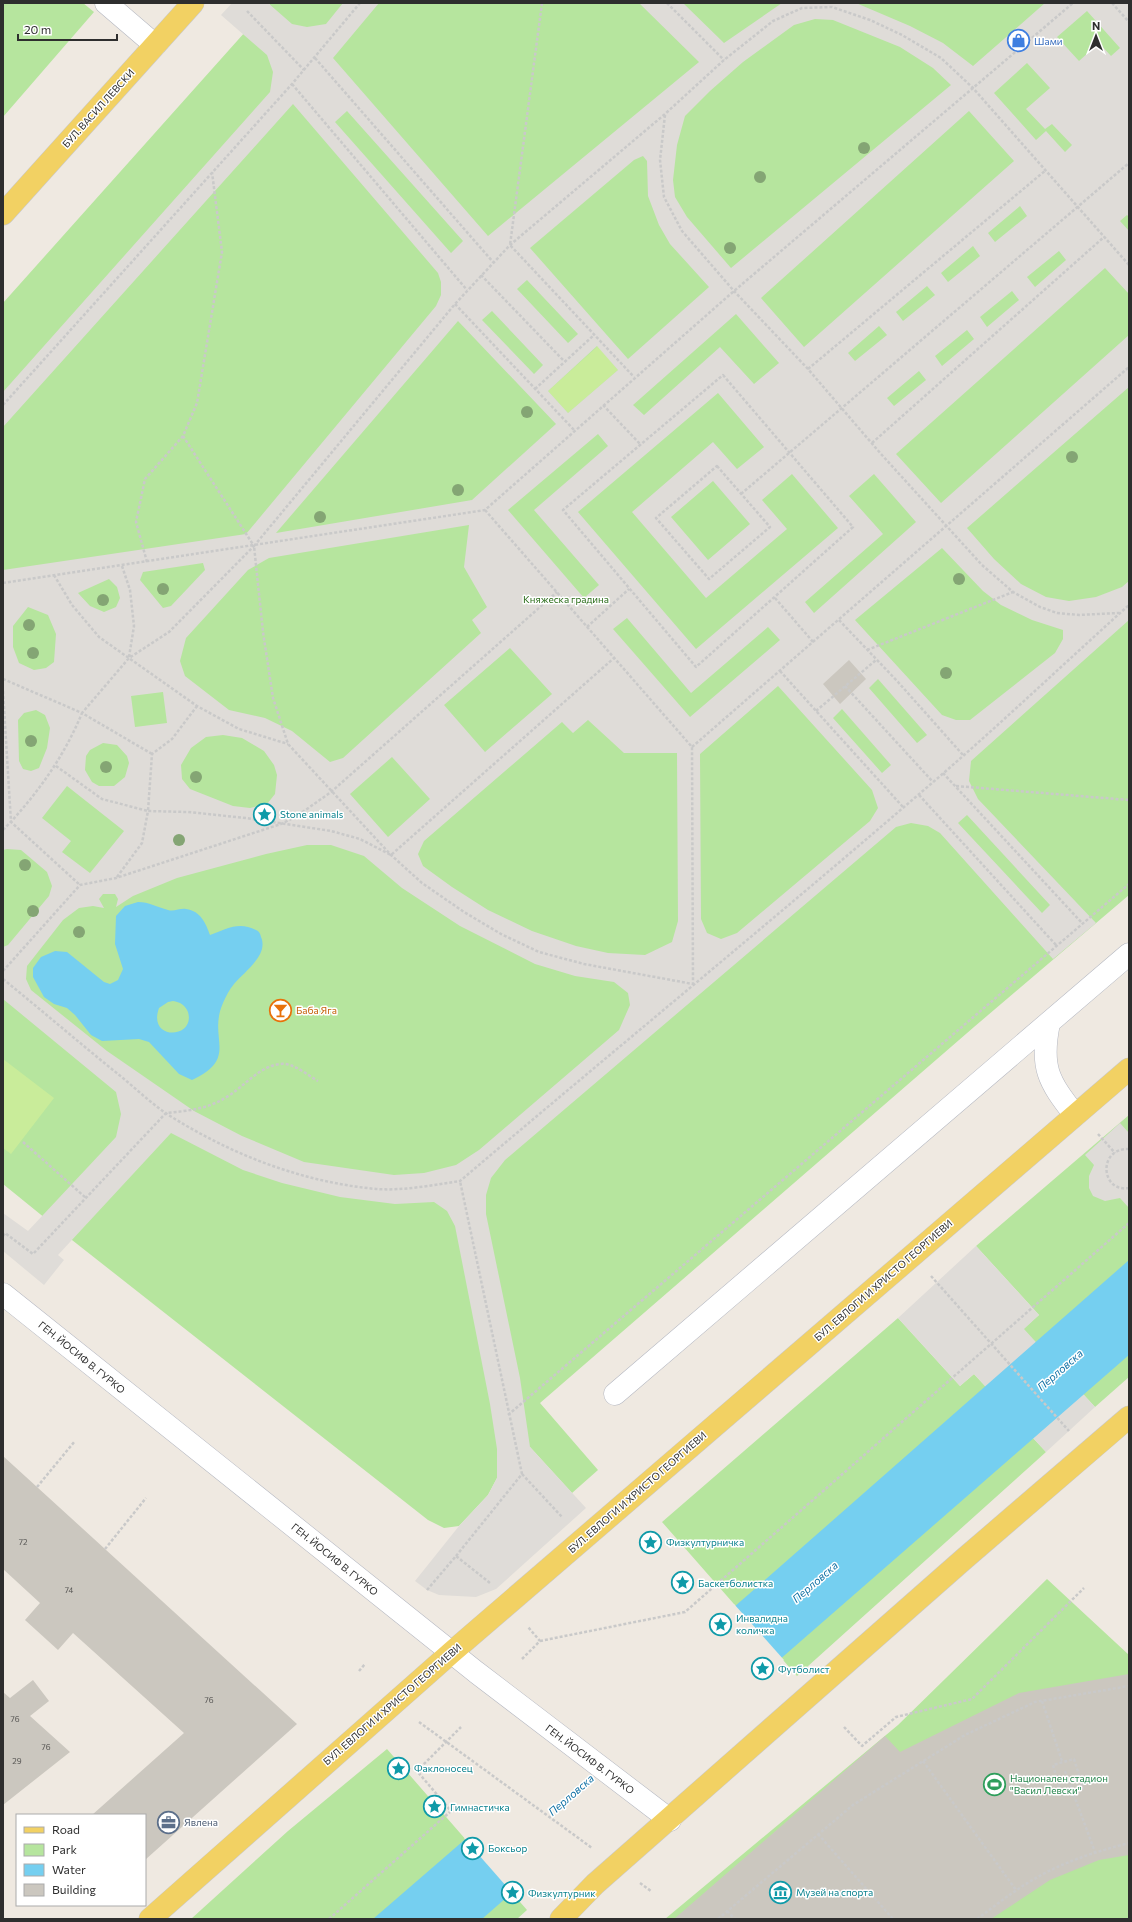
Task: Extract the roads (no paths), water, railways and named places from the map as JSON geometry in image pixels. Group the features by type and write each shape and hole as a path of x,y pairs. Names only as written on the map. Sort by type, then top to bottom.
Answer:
{"main road":[{"name":"БУЛ. ВАСИЛ ЛЕВСКИ","path":"3,214 193,3"},
{"name":"БУЛ. ЕВЛОГИ И ХРИСТО ГЕОРГИЕВИ","path":"150,1919 452,1652 1129,1069"},
{"path":"561,1919 595,1884 670,1820 964,1558 1129,1417"}],"street":[{"path":"106,3 155,45"},
{"path":"616,1394 1129,954"},
{"path":"1049,1023 1045,1042 1045,1066 1054,1090 1075,1115"},
{"name":"ГЕН. ЙОСИФ В. ГУРКО","path":"3,1294 476,1672 670,1820"}],"water":[{"path":"142,902 170,910 191,910 199,915 207,927 210,935 227,928 238,926 250,927 258,931 260,934 263,944 259,957 232,986 223,1003 219,1016 218,1027 220,1046 219,1055 215,1063 206,1072 192,1080 179,1074 149,1042 139,1039 102,1041 91,1035 75,1015 67,1008 54,1004 44,997 33,977 33,968 41,957 55,951 67,952 104,982 110,984 118,980 123,969 115,944 116,916 125,906","holes":["173,1001 180,1003 185,1007 188,1012 189,1021 185,1027 179,1031 165,1031 160,1026 157,1019 159,1008 168,1002"]},
{"name":"Перловска","path":"1129,1260 1129,1355 482,1919 373,1919 749,1594"}],"place":[{"name":"Шами","path":"1019,41"},
{"name":"Stone animals","path":"264,814"},
{"name":"Баба Яга","path":"281,1010"},
{"name":"Физкултурничка","path":"650,1542"},
{"name":"Баскетболистка","path":"683,1583"},
{"name":"Инвалидна количка","path":"721,1624"},
{"name":"Футболист","path":"762,1669"},
{"name":"Факлоносец","path":"399,1768"},
{"name":"Национален стадион \"Васил Левски\"","path":"995,1784"},
{"name":"Гимнастичка","path":"435,1807"},
{"name":"Явлена","path":"168,1822"},
{"name":"Боксьор","path":"473,1848"},
{"name":"Музей на спорта","path":"781,1892"},
{"name":"Физкултурник","path":"513,1893"}],"park label":[{"name":"Княжеска градина","path":"566,599"}]}
